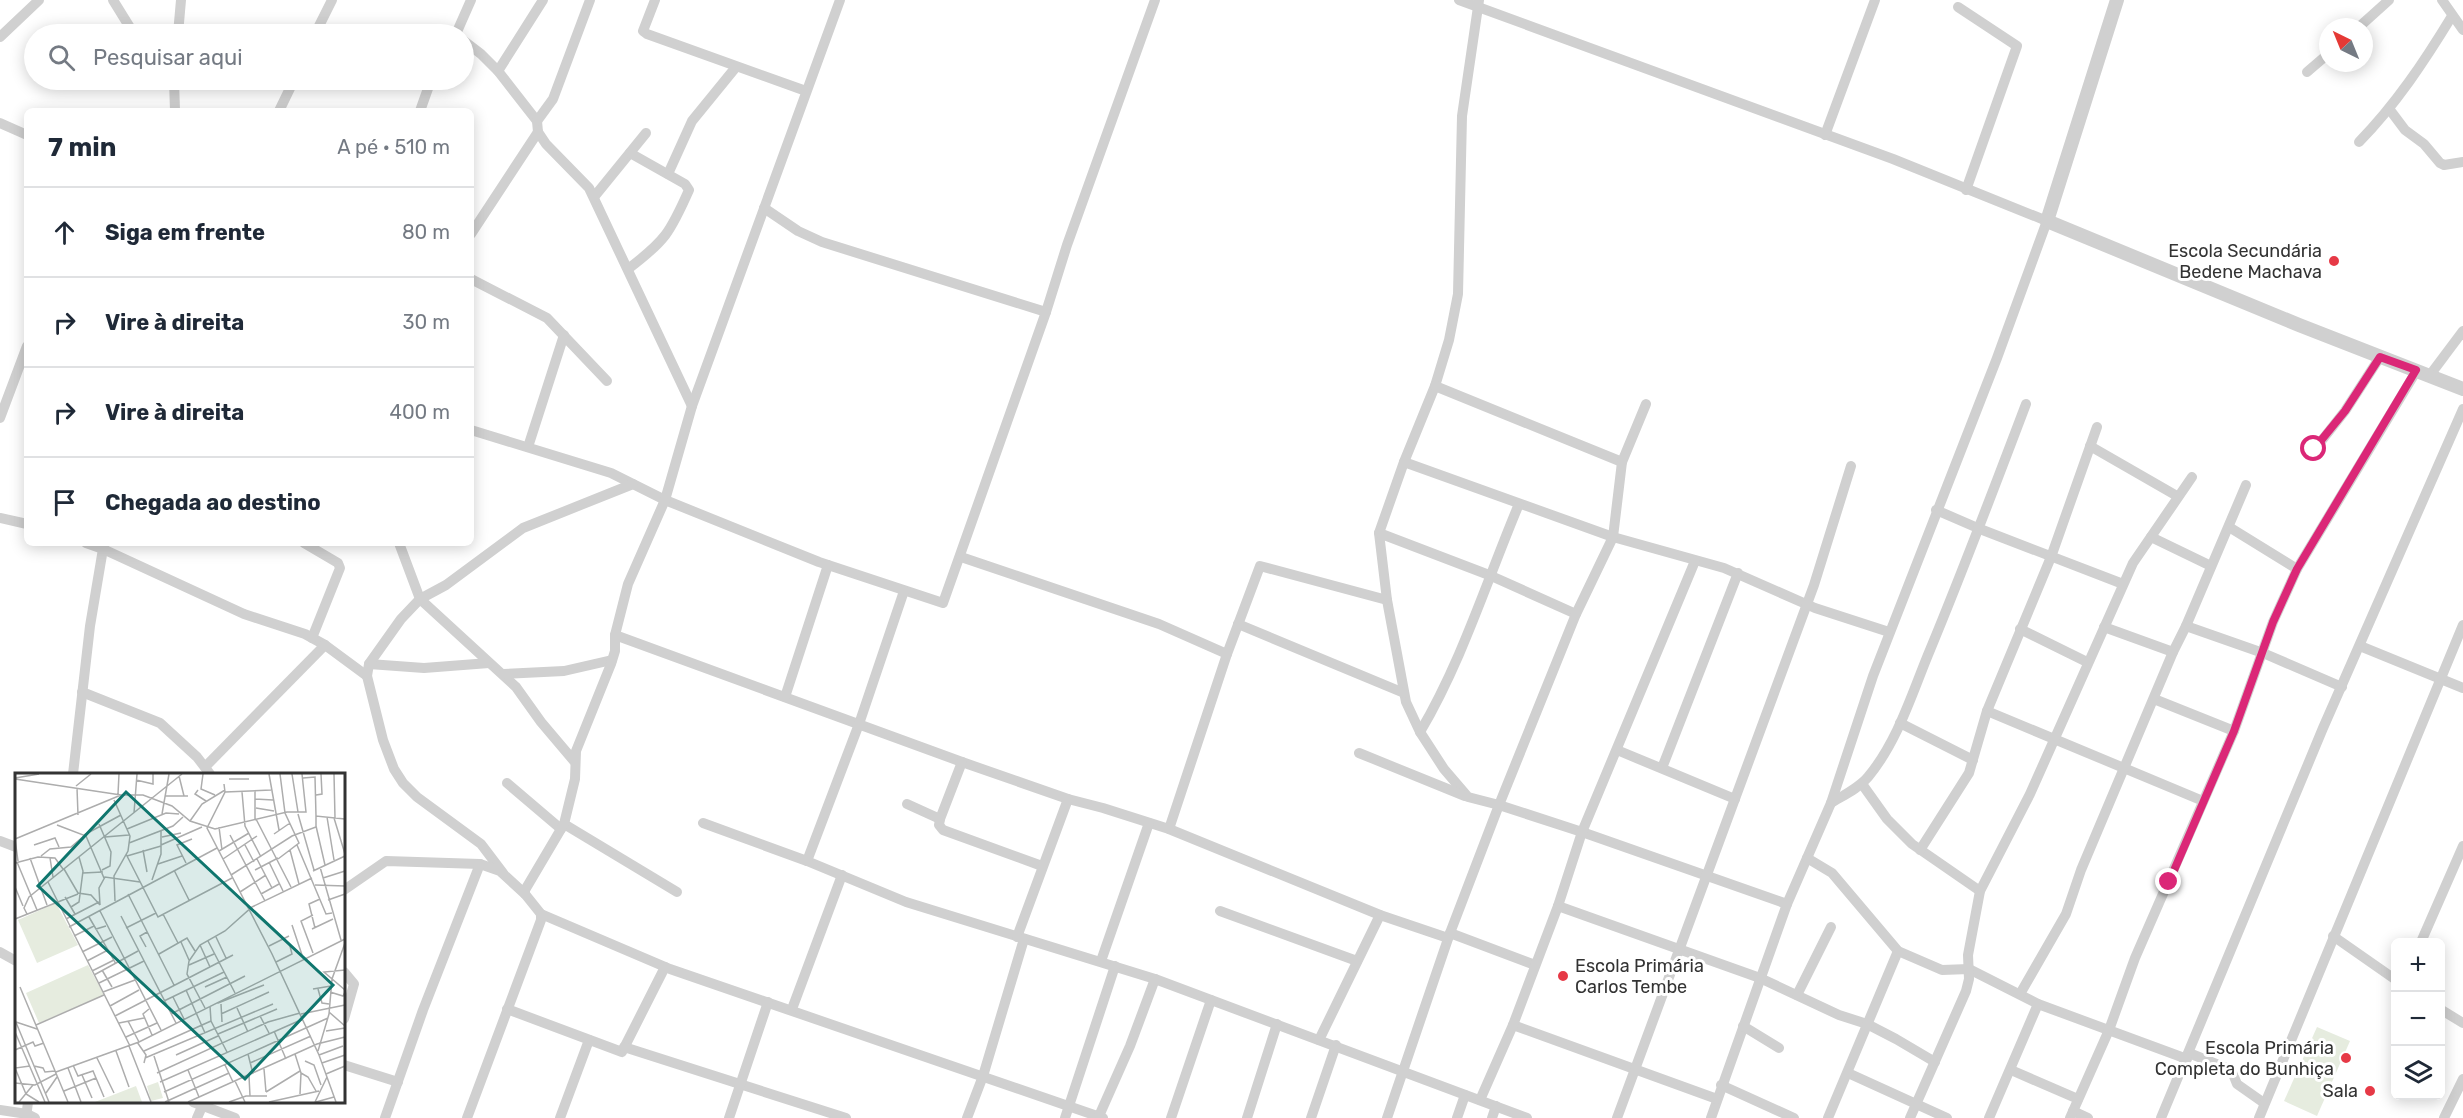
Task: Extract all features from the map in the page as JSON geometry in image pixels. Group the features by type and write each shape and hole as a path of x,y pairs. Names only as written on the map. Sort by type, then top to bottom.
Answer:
{"street":[{"path":"112,0 128,24"},
{"path":"179,24 182,0"},
{"path":"320,24 332,0"},
{"path":"460,24 471,0"},
{"path":"498,71 543,0"},
{"path":"474,229 553,99 590,0"},
{"path":"655,0 643,31 806,91"},
{"path":"525,894 527,886 562,827 575,778 576,751 612,660 615,635 628,584 665,500 692,406 840,0"},
{"path":"474,431 602,470 665,500 828,565 943,603 1046,312 1066,245 1155,0"},
{"path":"1459,0 1479,4 1893,159 2463,389"},
{"path":"1825,135 1875,0"},
{"path":"1711,1118 1787,904 1831,803 1889,632 1997,358 2047,221 2115,0"},
{"path":"2369,18 2389,0"},
{"path":"2442,0 2463,30"},
{"path":"0,37 34,3"},
{"path":"1468,798 1444,769 1420,732 1404,693 1387,600 1379,533 1404,462 1435,386 1449,340 1458,294 1462,117 1479,4"},
{"path":"1958,7 2015,42 2017,46 1966,190"},
{"path":"2359,142 2390,110 2424,63 2452,16"},
{"path":"474,49 498,71 557,156 580,177 594,197 692,406"},
{"path":"2307,72 2319,62"},
{"path":"668,174 692,121 736,67"},
{"path":"172,90 175,108"},
{"path":"280,108 289,90"},
{"path":"421,108 428,90"},
{"path":"2390,110 2405,130 2424,144 2440,163 2444,165 2463,162"},
{"path":"0,123 24,134"},
{"path":"594,197 646,133"},
{"path":"628,269 663,240 673,227 689,190 685,184 630,153"},
{"path":"764,208 798,231 822,242 1046,312"},
{"path":"474,281 547,318 606,381"},
{"path":"2088,1118 2071,1115 2109,1030 2135,958 2234,731 2273,622 2297,569 2354,474 2423,373 2463,331"},
{"path":"528,447 564,335"},
{"path":"2314,449 2345,411 2380,357"},
{"path":"0,418 23,363"},
{"path":"1435,386 1622,462"},
{"path":"1387,1118 1449,936 1499,805 1576,614 1613,537 1622,462 1646,404"},
{"path":"1831,803 1862,784 1882,758 1900,723 1980,529 2026,404"},
{"path":"2161,1118 2342,687 2463,409"},
{"path":"1920,850 1969,772 1987,711 2051,557 2097,427"},
{"path":"2090,447 2177,496"},
{"path":"1404,462 1613,537 1738,573 1815,608 1889,632"},
{"path":"1617,1118 1814,585 1851,466"},
{"path":"2343,466 2354,474"},
{"path":"1911,1118 1966,991 1968,955 1980,891 2030,794 2133,563 2192,477"},
{"path":"633,484 523,528 446,585 420,599 400,619 369,664 367,676 383,740 394,769 403,783 417,797 481,844 503,873 525,894 541,914 665,967 1101,1117 1155,979"},
{"path":"2020,994 2066,914 2081,870 2246,485"},
{"path":"1420,732 1435,706 1468,634 1489,575 1519,504"},
{"path":"1936,510 2123,584"},
{"path":"0,518 24,523"},
{"path":"2229,527 2297,569"},
{"path":"1379,533 1489,575 1576,614"},
{"path":"2151,537 2211,566"},
{"path":"73,773 90,626 103,546 244,614 312,638 367,676"},
{"path":"309,546 338,563 340,568 312,638"},
{"path":"400,546 420,599 516,687 541,722 574,761"},
{"path":"961,557 1160,624 1227,654"},
{"path":"1480,1100 1513,1024 1558,906 1582,832 1695,561"},
{"path":"785,697 828,565"},
{"path":"1169,830 1227,654 1260,566 1387,600"},
{"path":"1662,768 1738,573"},
{"path":"807,861 859,724 904,591"},
{"path":"1238,624 1404,693"},
{"path":"2259,1118 2463,625"},
{"path":"2186,626 2263,652 2342,687"},
{"path":"2104,627 2173,652"},
{"path":"2020,629 2087,662"},
{"path":"615,635 962,762 1068,799 1169,830 1380,915 1535,965"},
{"path":"82,692 160,723 208,771 325,645"},
{"path":"2360,646 2463,688"},
{"path":"502,674 564,671 612,660"},
{"path":"369,664 424,668 489,663"},
{"path":"2154,699 2234,731"},
{"path":"1987,711 2203,801"},
{"path":"1900,723 1973,760"},
{"path":"1617,750 1735,799"},
{"path":"1359,753 1468,798 1499,805 1582,832 1787,904"},
{"path":"962,762 939,825 943,830 1042,866"},
{"path":"507,783 562,827 677,892"},
{"path":"1862,784 1887,819 1920,850 1980,891"},
{"path":"967,1118 983,1076 1042,866 1068,799"},
{"path":"907,804 940,819"},
{"path":"703,823 807,861 906,902 1155,979 1527,1118"},
{"path":"1101,961 1149,823"},
{"path":"0,841 15,847"},
{"path":"2423,938 2463,846"},
{"path":"1807,858 1832,873 1898,951 1942,970 1969,969 2037,1004 2226,1068 2233,1074 2237,1084 2264,1103"},
{"path":"345,889 386,861 480,864 503,873"},
{"path":"385,1118 423,1010 480,864"},
{"path":"792,1009 842,875"},
{"path":"1558,906 1760,978 1839,1015 1868,1024 1935,1062"},
{"path":"1220,911 1357,961"},
{"path":"467,1118 541,920 541,914"},
{"path":"1319,1040 1380,915"},
{"path":"1797,995 1831,927"},
{"path":"2333,936 2391,977"},
{"path":"1828,1118 1898,951"},
{"path":"0,952 15,960"},
{"path":"1065,1118 1115,966"},
{"path":"507,1009 622,1052 665,967"},
{"path":"345,973 354,984 345,1016"},
{"path":"1171,1118 1211,1000"},
{"path":"729,1118 768,1002"},
{"path":"1989,1118 2037,1004"},
{"path":"2445,1012 2463,1023"},
{"path":"1247,1118 1277,1024"},
{"path":"1513,1024 1717,1099"},
{"path":"1743,1026 1779,1048"},
{"path":"560,1118 589,1040"},
{"path":"1311,1118 1336,1045"},
{"path":"624,1047 819,1114 846,1118"},
{"path":"345,1065 398,1082"},
{"path":"2011,1070 2078,1099"},
{"path":"1848,1073 1947,1118"},
{"path":"2444,1118 2463,1079"},
{"path":"1721,1085 1794,1118"},
{"path":"1457,1118 1465,1095"},
{"path":"197,1118 200,1103 235,1118"},
{"path":"1492,1118 1496,1106"},
{"path":"0,1111 29,1117"},
{"path":"0,1111 7,1118"}],"shaded area":[{"path":"2317,1027 2350,1041 2317,1116 2284,1101"}],"place":[{"name":"Escola Secundária Bedene Machava","path":"2334,261"},
{"name":"Escola Primária Carlos Tembe","path":"1563,976"},
{"name":"Escola Primária Completa do Bunhiça","path":"2346,1058"},
{"name":"Sala","path":"2370,1091"}],"route":[{"path":"2169,882 2234,731 2273,622 2297,569 2416,370 2380,357 2345,411 2314,449"}]}
